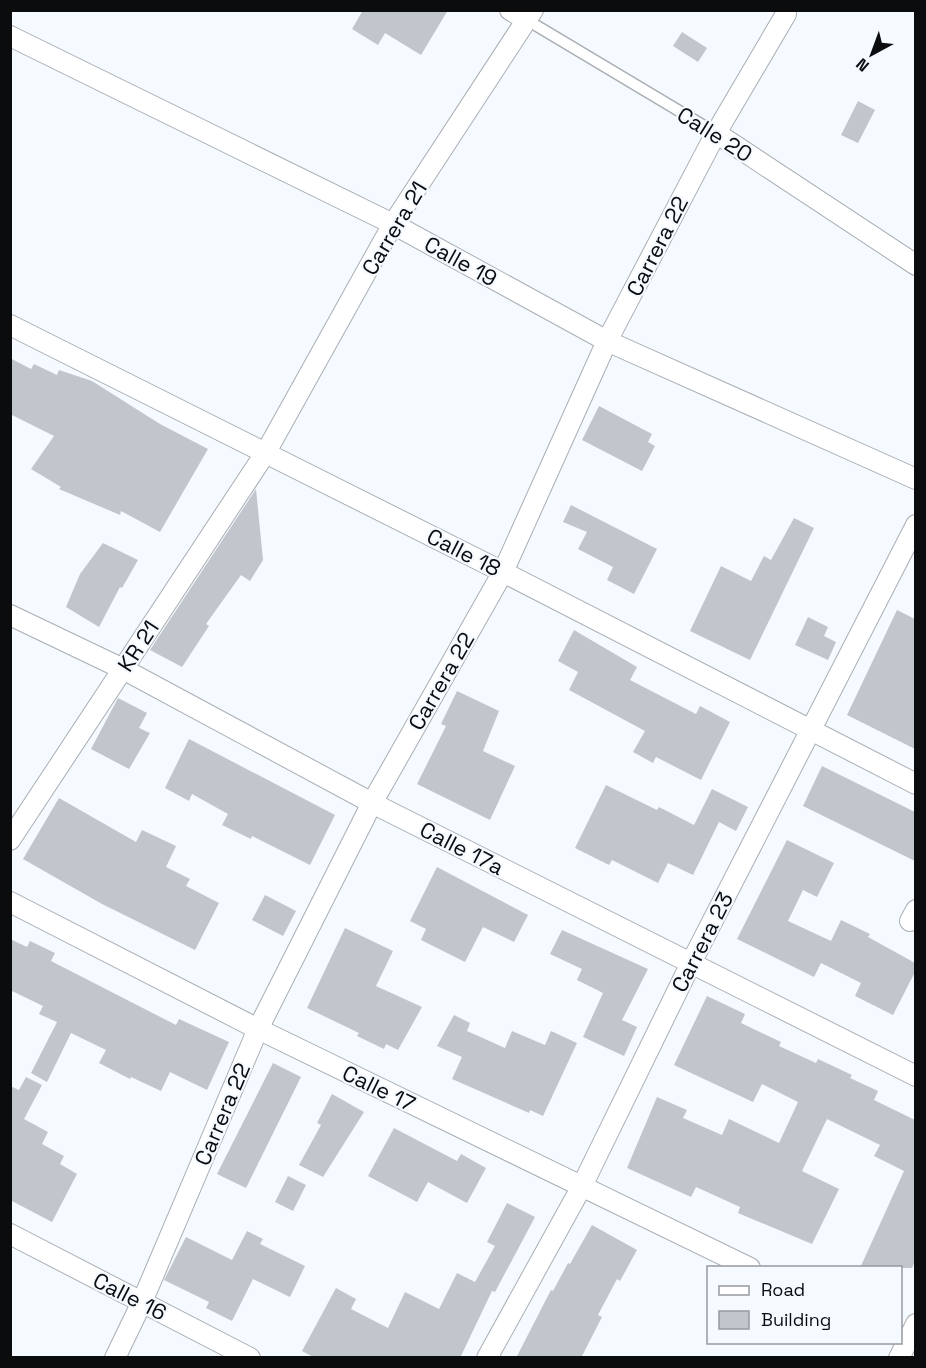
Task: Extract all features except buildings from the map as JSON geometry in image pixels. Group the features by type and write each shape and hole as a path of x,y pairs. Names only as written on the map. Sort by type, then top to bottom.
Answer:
{"street":[{"name":"Carrera 21","path":"266,452 393,224 524,14"},
{"name":"Carrera 22","path":"114,1358 142,1302 258,1029 372,803 503,572 607,341 716,133 786,14"},
{"name":"Calle 19","path":"10,36 393,224 607,341 915,479"},
{"name":"Calle 20","path":"716,133 915,265"},
{"name":"Calle 18","path":"10,325 503,572 915,784"},
{"name":"KR 21","path":"10,840 266,452"},
{"name":"Carrera 23","path":"487,1358 582,1186 691,963 915,525"},
{"name":"Calle 17a","path":"10,615 123,669 372,803 915,1076"},
{"name":"Calle 17","path":"10,902 258,1029 746,1266"},
{"name":"Calle 16","path":"10,1234 250,1358"},
{"path":"905,1348 915,1324"}],"lane":[{"name":"Calle 20","path":"524,14 716,133"}]}
